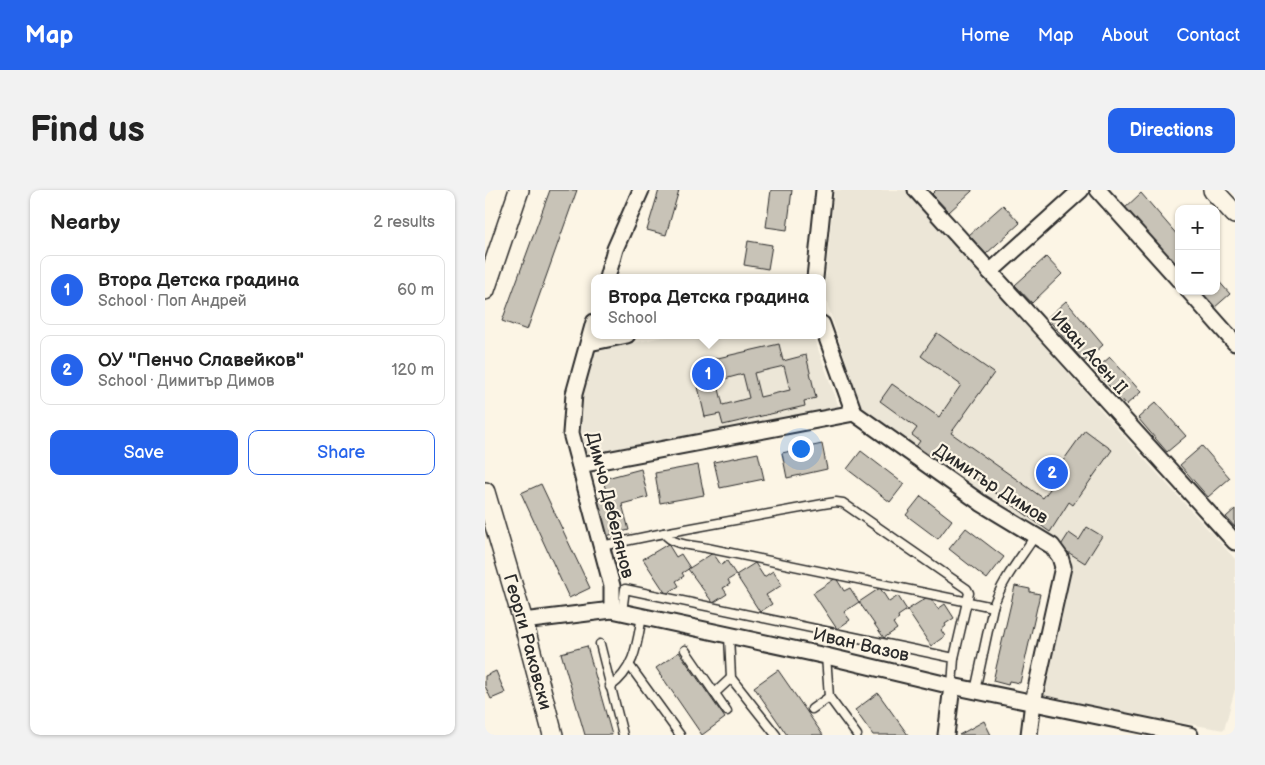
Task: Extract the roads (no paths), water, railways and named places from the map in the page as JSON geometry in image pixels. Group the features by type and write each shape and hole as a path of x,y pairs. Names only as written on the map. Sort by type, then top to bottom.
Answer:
{"street":[{"path":"485,290 519,190"},
{"path":"608,274 615,248 641,190"},
{"path":"815,274 824,190"},
{"name":"Иван Асен II","path":"916,190 1235,542"},
{"path":"990,272 1081,190"},
{"path":"1098,190 1175,276"},
{"path":"1213,190 1235,214"},
{"path":"1193,295 1235,343"},
{"name":"Димчо Дебелянов","path":"591,335 575,394 571,433 617,611"},
{"path":"580,465 854,413 826,335"},
{"path":"589,343 608,339"},
{"name":"Димитър Димов","path":"854,413 981,503 1052,546 1060,557 1063,567 1033,702 1029,735"},
{"name":"Георги Раковски","path":"485,492 523,621 553,735"},
{"name":"Иван Вазов","path":"523,621 617,611 826,656 975,691 1190,735"},
{"path":"946,735 952,686"}],"lane":[{"path":"601,546 823,504 843,503 964,585 969,593 954,658 952,686"},
{"path":"664,533 668,539 678,543 993,606"},
{"path":"975,691 993,606 1008,575 1035,536"},
{"path":"617,611 625,589 954,658"},
{"path":"610,687 621,679 630,666 642,616"},
{"path":"729,636 731,678 775,735"},
{"path":"599,644 623,735"},
{"path":"685,650 727,711"},
{"path":"826,656 829,697 857,735"},
{"path":"630,666 680,735"},
{"path":"715,693 731,678"},
{"path":"812,709 829,697"}],"place":[{"name":"Втора Детска градина","path":"708,374"},
{"name":"ОУ \"Пенчо Славейков\"","path":"1052,473"}]}
